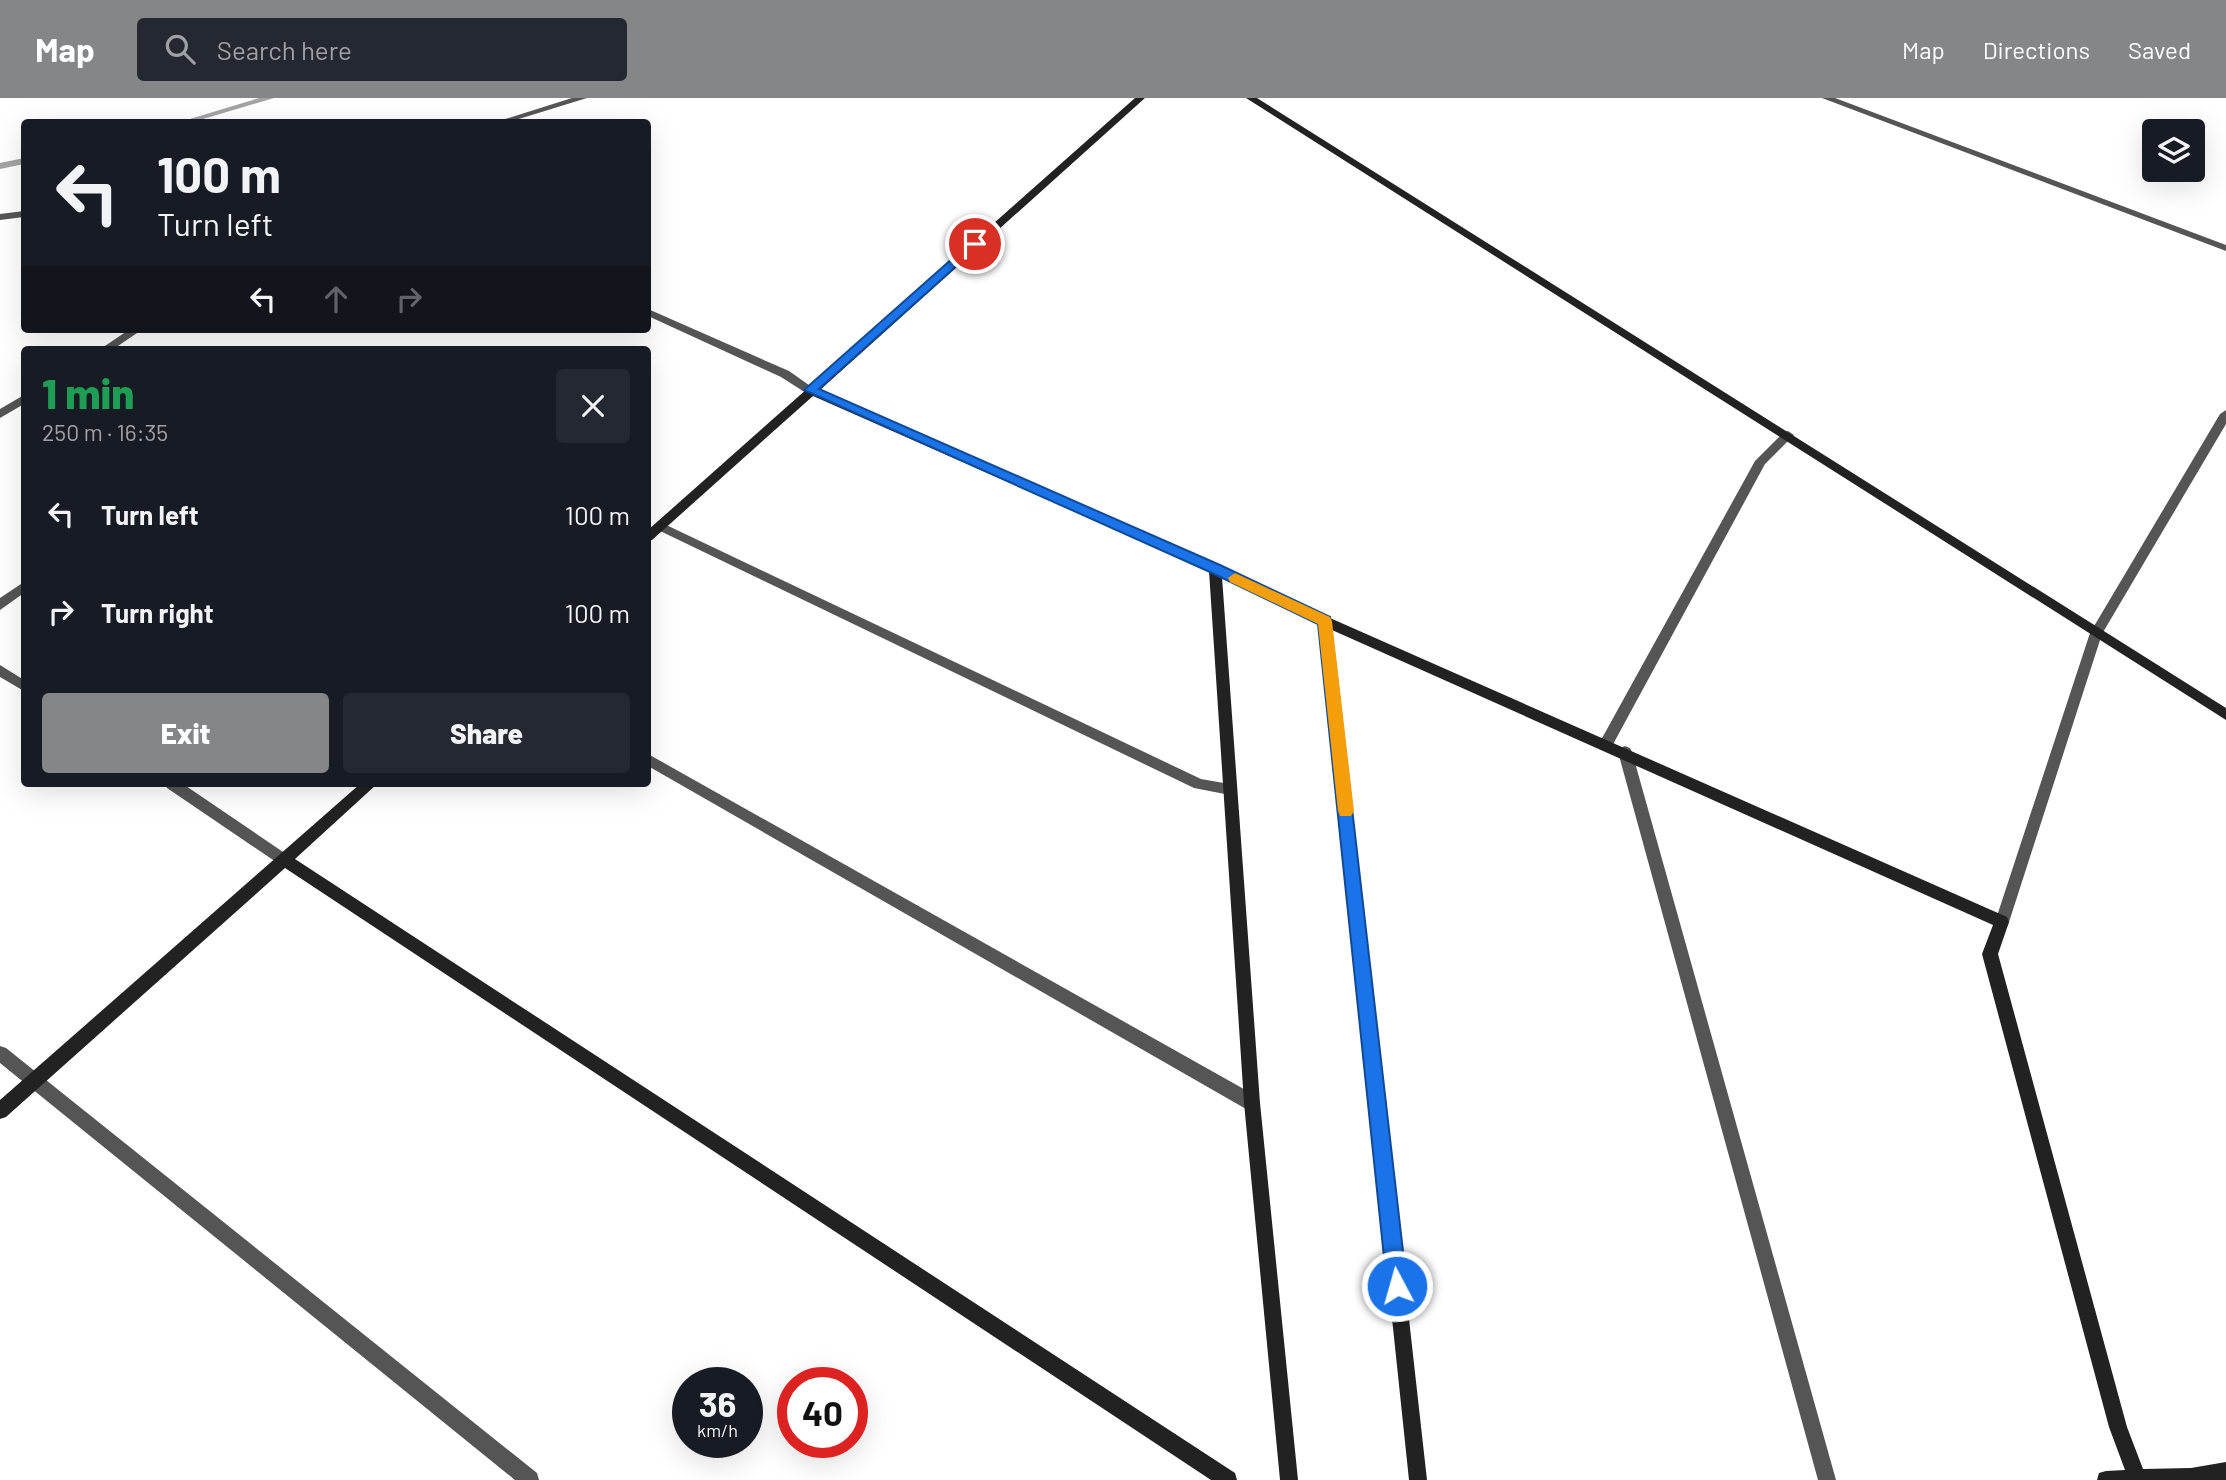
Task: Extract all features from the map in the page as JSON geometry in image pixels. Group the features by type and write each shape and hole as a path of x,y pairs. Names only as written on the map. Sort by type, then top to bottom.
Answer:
{"street":[{"path":"511,119 582,98"},
{"path":"651,534 1140,98"},
{"path":"1251,98 1788,435 2226,715"},
{"path":"1827,98 2226,248"},
{"path":"0,217 21,214"},
{"path":"651,313 785,374 810,390 1215,568 1325,621 1625,752 2002,922"},
{"path":"110,346 132,333"},
{"path":"0,414 21,401"},
{"path":"2137,1478 2118,1427 1990,954 2096,633 2226,414"},
{"path":"1606,744 1761,461 1788,435"},
{"path":"660,526 1199,784 1230,789"},
{"path":"1215,568 1252,1103 1289,1480"},
{"path":"0,605 21,589"},
{"path":"1325,621 1418,1480"},
{"path":"0,670 21,684"},
{"path":"1625,752 1827,1480"},
{"path":"651,763 1252,1103"},
{"path":"176,787 1228,1480"},
{"path":"0,1111 367,787"},
{"path":"0,1053 530,1480"},
{"path":"2106,1480 2192,1478 2226,1471"}],"waterway":[{"path":"196,119 269,98"},
{"path":"0,166 21,162"}],"slow traffic":[{"path":"1235,578 1325,621 1346,811"}],"route":[{"path":"975,244 810,390 1215,568 1325,621 1397,1286"}]}
